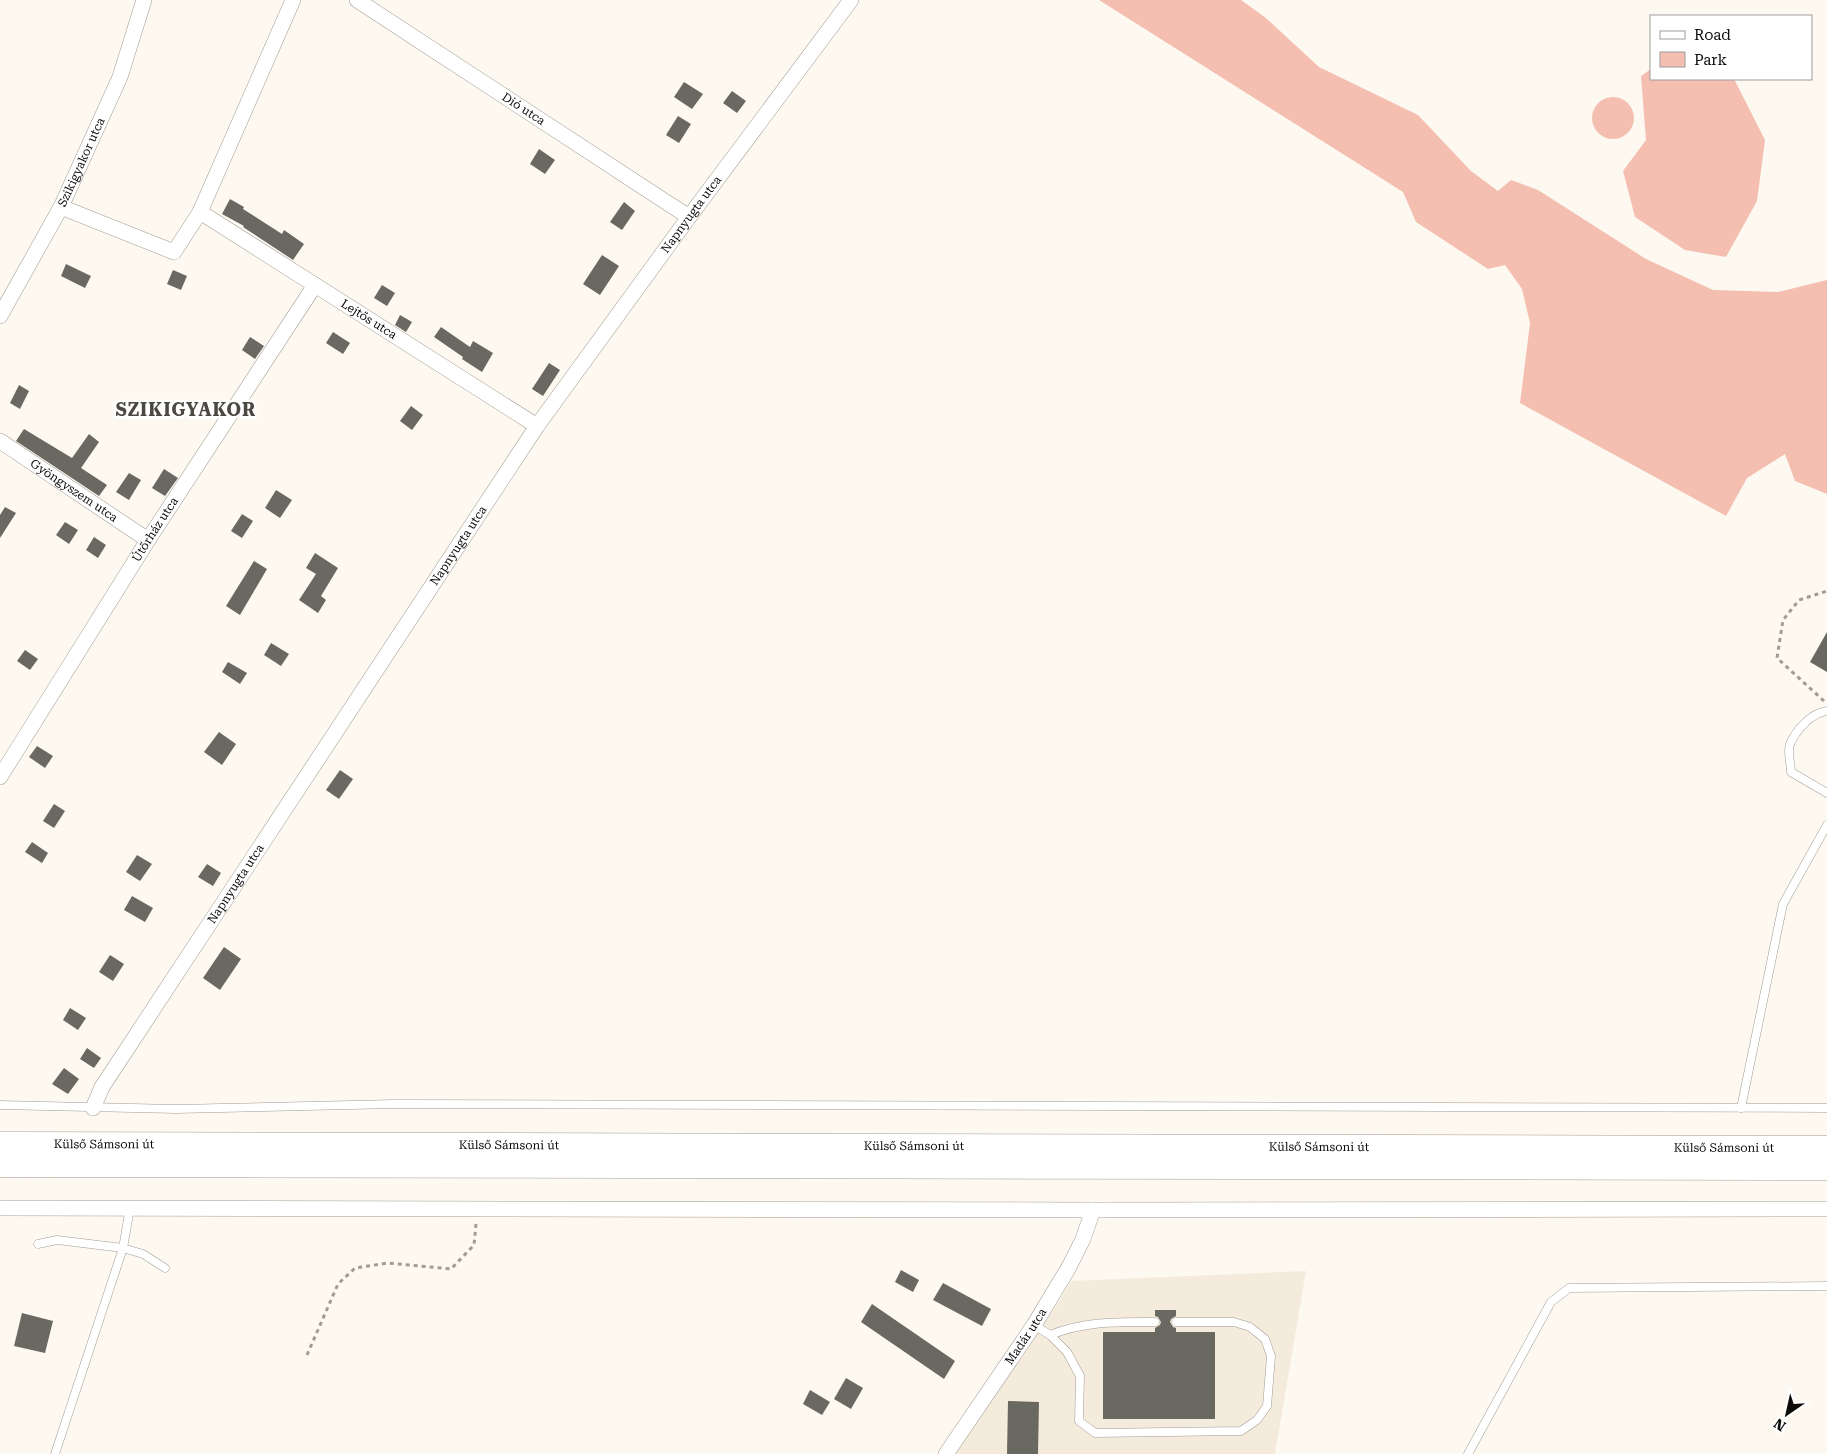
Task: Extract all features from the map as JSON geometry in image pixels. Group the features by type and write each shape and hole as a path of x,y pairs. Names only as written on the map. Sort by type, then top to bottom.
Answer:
{"main road":[{"name":"Külső Sámsoni út","path":"0,1144 1827,1148"},
{"name":"Külső Sámsoni út","path":"0,1165 1827,1168"}],"street":[{"name":"Szikigyakor utca","path":"0,316 61,207 120,77 144,0"},
{"path":"61,207 174,252 200,212 293,0"},
{"name":"Dió utca","path":"357,0 689,217"},
{"name":"Napnyugta utca","path":"92,1108 107,1079 538,426 689,217 851,0"},
{"name":"Lejtős utca","path":"200,212 538,426"},
{"name":"Útőrház utca","path":"0,777 148,540 315,285"},
{"name":"Gyöngyszem utca","path":"0,441 148,540"},
{"path":"0,1208 1827,1209"},
{"name":"Madár utca","path":"946,1454 1034,1325 1073,1260 1093,1210"}],"lane":[{"path":"1827,710 1822,711 1804,723 1789,746 1791,772 1827,793"},
{"path":"1741,1108 1783,904 1827,825"},
{"path":"0,1105 176,1109 403,1104 1827,1108"},
{"path":"55,1454 123,1248 130,1208"},
{"path":"38,1244 57,1240 123,1248 143,1254 165,1268"},
{"path":"1468,1454 1551,1302 1569,1288 1827,1286"},
{"path":"1050,1335 1070,1327 1104,1322 1155,1322"},
{"path":"1034,1325 1050,1335 1067,1352 1080,1376 1079,1422 1095,1433 1241,1431 1257,1420 1267,1406 1272,1356 1265,1339 1250,1327 1234,1322 1176,1322"}],"path":[{"path":"1827,591 1800,600 1783,620 1777,658 1827,703"},
{"path":"306,1355 338,1284 355,1268 388,1263 452,1269 474,1245 477,1208"}],"shaded area":[{"path":"1306,1271 1275,1454 952,1454 1058,1303 1071,1281"}],"green space":[{"path":"1099,0 1241,0 1266,18 1319,67 1418,115 1471,171 1498,191 1511,180 1538,190 1646,259 1713,290 1778,292 1827,280 1827,494 1795,481 1785,454 1747,478 1726,516 1520,403 1530,323 1522,289 1505,265 1488,269 1416,222 1403,192"},
{"path":"1650,70 1650,80 1735,80 1765,140 1757,201 1726,257 1685,250 1635,217 1623,171 1646,140 1641,76"},
{"path":"1613,97 1628,103 1634,118 1628,133 1613,139 1598,133 1592,118 1598,103"}],"building":[{"path":"684,82 703,94 692,109 674,97"},
{"path":"732,91 746,101 737,113 723,103"},
{"path":"678,116 691,124 679,143 666,135"},
{"path":"539,149 555,160 545,174 530,164"},
{"path":"230,199 282,234 284,230 304,244 293,260 244,226 222,214"},
{"path":"624,202 635,211 622,230 610,222"},
{"path":"602,255 619,266 600,295 583,284"},
{"path":"66,264 91,276 85,288 61,276"},
{"path":"173,270 187,276 181,290 167,284"},
{"path":"382,285 395,293 387,306 374,298"},
{"path":"400,315 412,322 406,332 395,325"},
{"path":"441,327 470,347 473,341 493,353 482,372 434,337"},
{"path":"333,332 350,343 343,354 326,343"},
{"path":"250,337 264,346 255,359 242,350"},
{"path":"549,363 560,370 543,396 532,389"},
{"path":"19,385 29,391 20,409 10,403"},
{"path":"411,406 423,415 412,430 400,421"},
{"path":"24,429 72,458 89,434 99,442 81,468 107,485 99,496 16,441"},
{"path":"164,469 178,478 165,496 152,488"},
{"path":"129,473 141,480 129,500 116,492"},
{"path":"276,490 292,500 280,518 265,508"},
{"path":"5,507 16,513 0,538 0,515"},
{"path":"242,514 253,521 242,538 231,531"},
{"path":"65,522 78,530 69,544 56,535"},
{"path":"94,537 106,545 98,558 86,550"},
{"path":"315,553 338,568 321,596 326,600 318,613 299,600 316,574 306,568"},
{"path":"254,561 267,569 240,615 226,606"},
{"path":"1827,632 1827,672 1810,662"},
{"path":"271,643 289,654 281,666 264,655"},
{"path":"25,650 38,659 30,670 17,661"},
{"path":"228,662 247,673 240,684 222,672"},
{"path":"219,732 236,744 222,765 204,752"},
{"path":"37,746 53,756 45,768 29,757"},
{"path":"340,770 353,779 339,799 326,790"},
{"path":"54,804 65,811 54,828 43,821"},
{"path":"32,842 48,853 42,863 25,852"},
{"path":"137,855 152,864 140,881 126,872"},
{"path":"207,864 221,873 213,886 198,877"},
{"path":"132,896 153,908 145,922 124,910"},
{"path":"224,947 241,959 220,990 203,978"},
{"path":"110,955 124,964 113,981 99,972"},
{"path":"70,1008 86,1018 78,1030 63,1020"},
{"path":"87,1048 101,1058 94,1068 80,1059"},
{"path":"64,1068 79,1079 68,1094 52,1084"},
{"path":"901,1270 919,1280 913,1292 895,1282"},
{"path":"943,1283 991,1309 982,1326 933,1300"},
{"path":"872,1304 955,1361 944,1379 861,1322"},
{"path":"1155,1310 1176,1310 1176,1316 1170,1322 1176,1328 1176,1332 1215,1332 1215,1419 1103,1419 1103,1332 1155,1332 1155,1328 1161,1322 1155,1316"},
{"path":"22,1313 53,1321 45,1353 14,1346"},
{"path":"846,1378 863,1388 851,1409 834,1399"},
{"path":"810,1390 830,1402 822,1415 803,1404"},
{"path":"1008,1401 1039,1402 1038,1454 1007,1454"}],"district":[{"name":"SZIKIGYAKOR","path":"186,409"}]}
